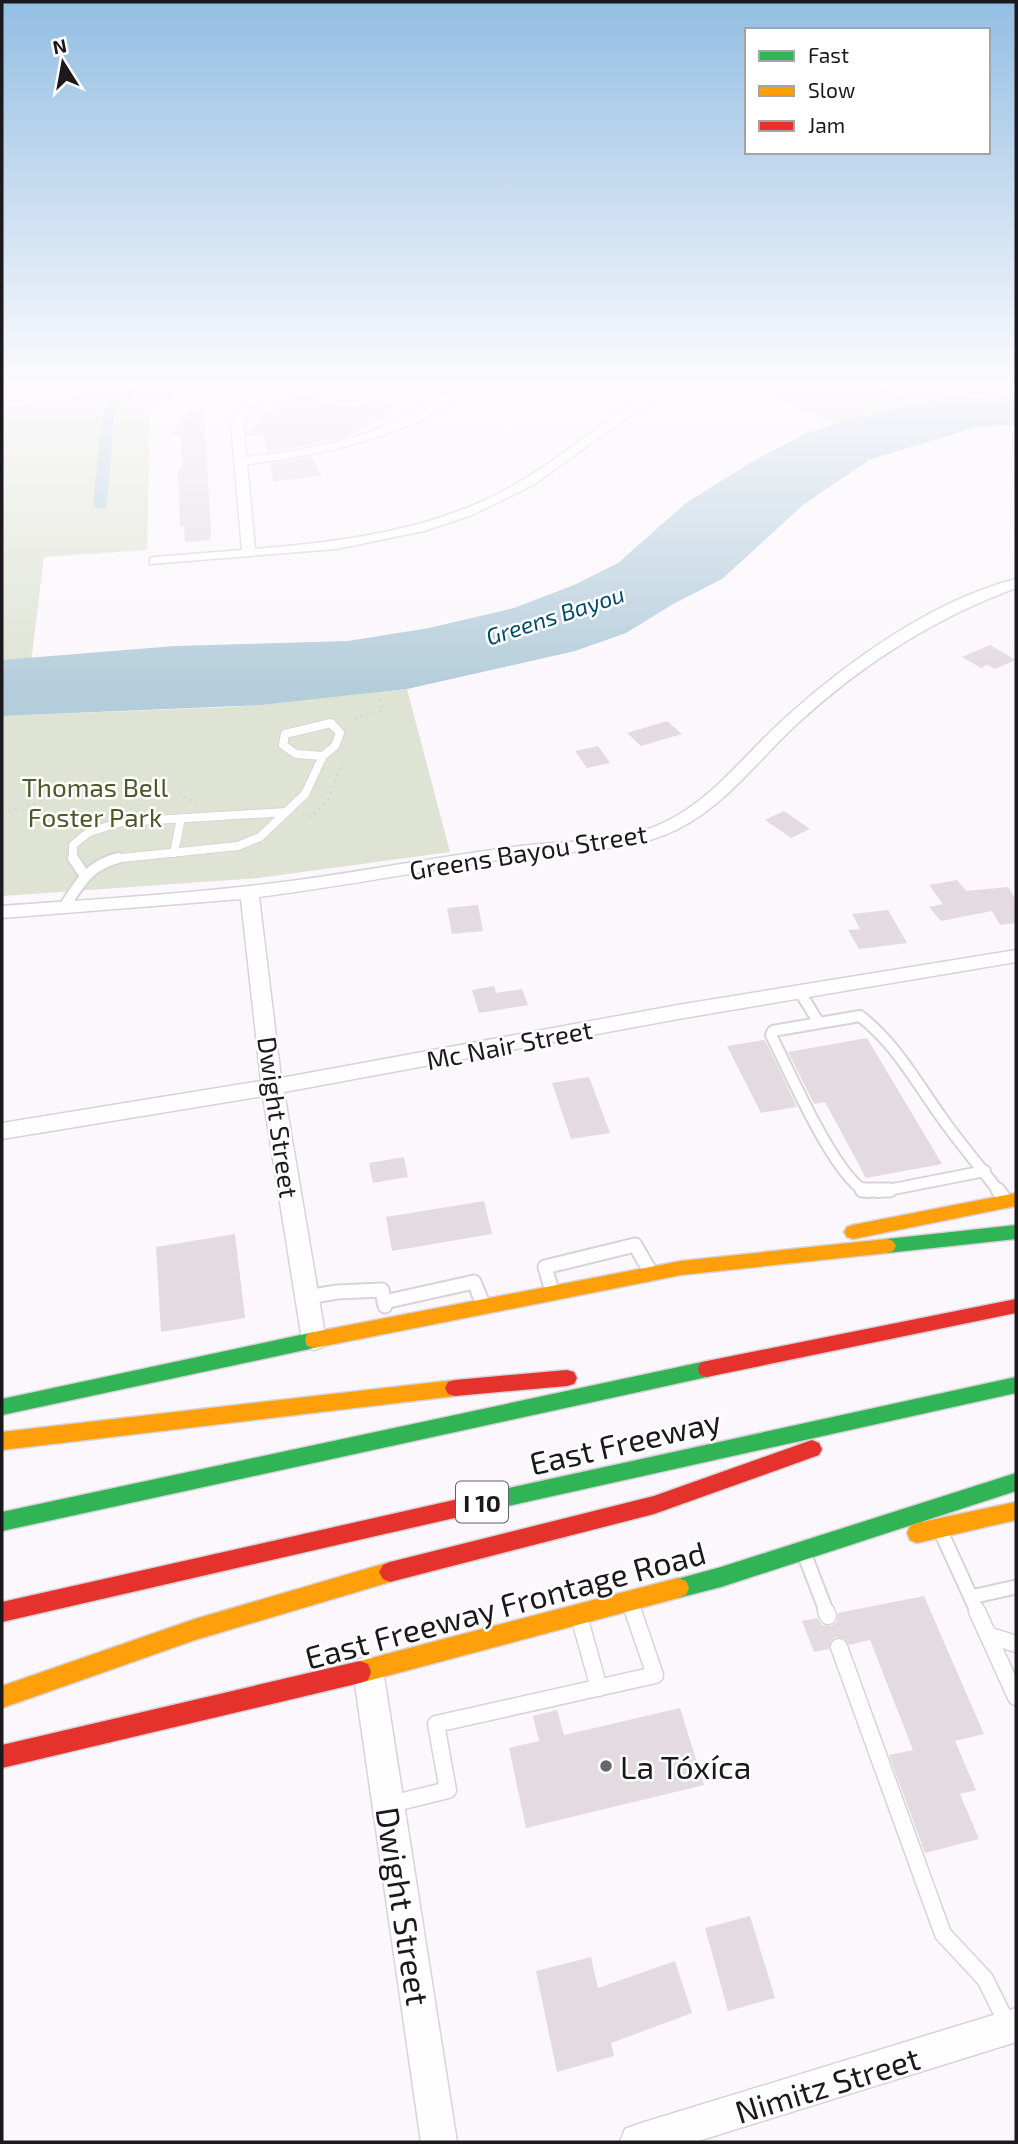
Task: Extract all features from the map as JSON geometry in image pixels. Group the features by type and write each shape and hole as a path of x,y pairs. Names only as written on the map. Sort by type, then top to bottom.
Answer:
{"main road":[{"path":"2,1407 314,1340 1011,1200"},
{"path":"681,1268 1016,1232"},
{"name":"East Freeway","path":"2,1522 740,1362 1016,1306"},
{"path":"2,1441 385,1395 740,1362"},
{"name":"East Freeway","path":"2,1612 1016,1385"},
{"path":"2,1697 120,1654 321,1590 654,1505 962,1395"},
{"name":"East Freeway Frontage Road","path":"2,1756 368,1670 721,1577 804,1554 1016,1482"},
{"path":"804,1554 1016,1511"}],"street":[{"path":"243,488 249,553"},
{"path":"155,561 304,549 369,539 426,526 475,510 517,488"},
{"name":"Greens Bayou Street","path":"2,912 249,892 516,852 628,839 669,828 702,808 834,683 878,651 940,616 1016,583"},
{"name":"Dwight Street","path":"249,892 272,1087 314,1340"},
{"name":"Mc Nair Street","path":"2,1131 272,1087 1016,956"},
{"name":"Dwight Street","path":"368,1670 439,2142"},
{"name":"Nimitz Street","path":"638,2142 1013,2026"}],"lane":[{"path":"64,907 99,863 120,857 238,846 260,837 306,794 323,756 335,746 340,733 331,723 285,734 283,745 291,753 300,756 323,756"},
{"path":"86,876 73,861 73,845 89,832 121,822 247,817 288,812"},
{"path":"174,853 181,818"},
{"path":"800,992 819,1023"},
{"path":"985,1171 885,1191 870,1193 858,1188 842,1168 771,1035 773,1031 860,1016 874,1027 909,1070 952,1132 1011,1200"},
{"path":"552,1293 545,1267 635,1245 652,1274"},
{"path":"384,1302 474,1282 485,1307"},
{"path":"307,1297 337,1292 382,1290 388,1325"},
{"path":"939,1528 1016,1697"},
{"path":"804,1554 828,1616"},
{"path":"971,1597 1016,1587"},
{"path":"388,1804 447,1790 436,1724 655,1675 630,1601"},
{"path":"579,1614 599,1688"},
{"path":"988,1635 1016,1644"},
{"path":"839,1647 943,1934 955,1952 973,1965 996,1995 1013,2026"}],"path":[{"path":"2,811 33,807 84,786 105,784 173,790 194,801 200,811"},
{"path":"138,811 146,788"}],"green space":[{"path":"2,488 148,488 147,550 44,557 31,662 2,665"},
{"name":"Thomas Bell Foster Park","path":"407,689 450,852 258,878 2,896 2,716 233,707"}],"water":[{"name":"Greens Bayou","path":"710,488 828,488 803,505 722,579 675,603 626,633 575,651 407,689 260,705 2,716 2,660 175,646 348,641 429,628 514,608 574,585 618,563 686,503"}],"building":[{"path":"179,488 208,488 210,540 185,542 184,526 180,526"},
{"path":"990,645 1016,660 995,669 987,665 981,668 962,657"},
{"path":"667,721 682,734 641,746 627,733"},
{"path":"598,746 610,763 587,768 575,751"},
{"path":"784,811 810,829 791,838 765,820"},
{"path":"957,880 966,891 1008,887 1016,900 1016,923 1000,925 992,911 941,921 929,907 943,904 929,885"},
{"path":"478,905 483,931 452,934 447,908"},
{"path":"888,910 907,943 859,949 848,930 860,929 852,914"},
{"path":"494,986 496,993 522,989 528,1005 479,1013 472,990"},
{"path":"867,1038 942,1164 866,1178 825,1102 814,1104 788,1052"},
{"path":"764,1040 797,1107 761,1113 727,1046"},
{"path":"589,1077 610,1133 571,1139 552,1083"},
{"path":"404,1157 408,1177 373,1183 369,1163"},
{"path":"484,1201 492,1234 392,1251 386,1217"},
{"path":"235,1234 245,1318 161,1332 156,1247"},
{"path":"924,1596 984,1734 955,1741 976,1790 960,1794 979,1839 925,1853 889,1755 913,1750 870,1640 849,1645 845,1639 836,1637 831,1641 829,1649 814,1652 802,1621 817,1618 822,1625 831,1626 837,1622 838,1613"},
{"name":"La Tóxíca","path":"680,1708 704,1785 526,1828 509,1748 539,1741 533,1716 557,1710 564,1735"},
{"path":"750,1916 775,1998 728,2011 705,1928"},
{"path":"591,1957 598,1988 675,1961 692,2013 611,2043 614,2056 557,2072 536,1971"}],"waterway":[{"path":"100,505 102,488"}],"traffic: fast":[{"path":"887,1246 1016,1232"},
{"path":"2,1407 314,1340"},
{"path":"2,1522 707,1369"},
{"path":"463,1507 1016,1385"},
{"path":"678,1588 721,1577 1016,1482"}],"traffic: slow":[{"path":"853,1232 1016,1199"},
{"path":"314,1340 681,1268 887,1246"},
{"path":"2,1441 455,1388"},
{"path":"917,1533 1016,1511"},
{"path":"2,1697 195,1630 390,1572"},
{"path":"360,1672 678,1588"}],"traffic: jam":[{"path":"707,1369 1016,1306"},
{"path":"455,1388 567,1378"},
{"path":"390,1572 654,1505 812,1449"},
{"path":"2,1612 463,1507"},
{"path":"2,1757 360,1672"}],"place":[{"name":"La Tóxíca","path":"606,1766"}]}
